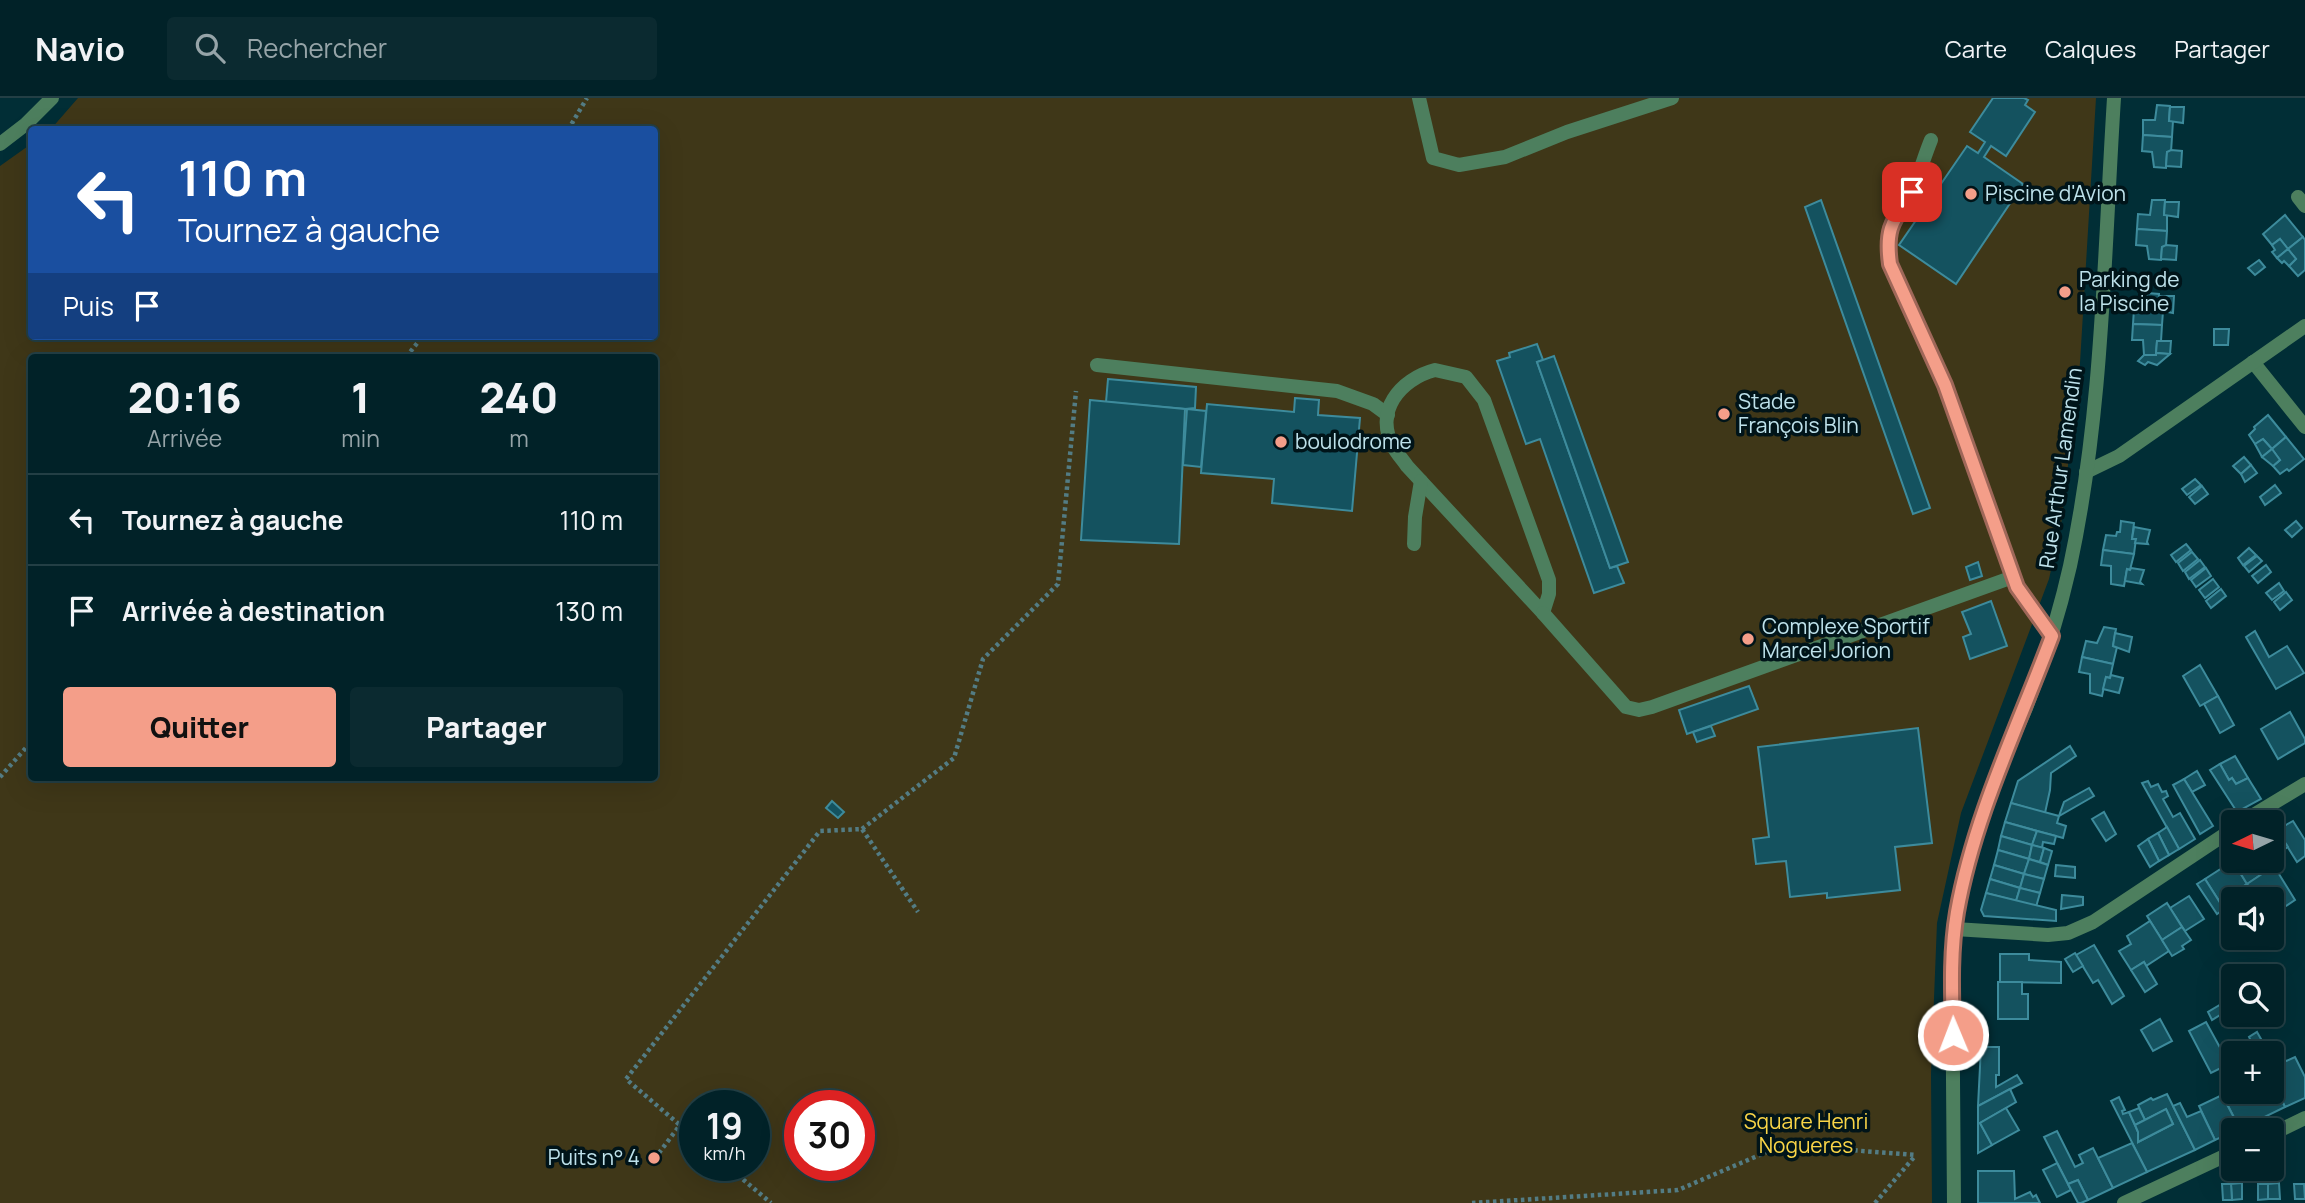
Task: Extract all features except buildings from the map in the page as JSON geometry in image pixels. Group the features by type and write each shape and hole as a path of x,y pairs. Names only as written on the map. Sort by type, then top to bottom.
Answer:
{"street":[{"path":"0,144 26,124 52,98"},
{"path":"1419,98 1433,158 1459,165 1505,157 1567,132 1672,98"},
{"name":"Rue Arthur Lamendin","path":"1954,1203 1952,955 1955,929 1964,880 1980,820 2052,636 2070,566 2086,472 2101,330 2114,98"},
{"path":"1931,141 1912,192 1890,226 1887,244 1890,264 1945,385 2017,587 2052,636"},
{"path":"2086,472 2119,456 2305,326"},
{"path":"2253,362 2305,427"},
{"path":"1097,365 1336,391 1373,404 1388,415"},
{"path":"1543,613 1549,594 1549,580 1484,400 1466,377 1450,372 1435,370 1407,381 1396,392 1388,415 1393,447 1626,707 1639,710 1652,708 2013,577"},
{"path":"1414,544 1421,481"},
{"path":"2262,810 2305,784"},
{"path":"1955,929 2048,935 2068,933 2093,922 2221,837"},
{"path":"2284,1128 2305,1118"},
{"path":"2124,1203 2221,1158"}],"path":[{"path":"570,126 587,98"},
{"path":"408,354 420,340"},
{"path":"679,1124 626,1079 820,831 862,829 954,758 983,659 1058,584 1076,391"},
{"path":"0,777 28,746"},
{"path":"862,829 918,912"},
{"path":"659,1153 679,1126"},
{"path":"1472,1203 1678,1190 1783,1145 1916,1155 1875,1203"},
{"path":"745,1181 771,1203"}],"green space":[{"name":"Complexe Sportif Marcel Jorion","path":"78,98 2096,98 2080,363 2061,525 2049,579 1961,813 1937,923 1931,1074 1932,1203 0,1203 0,166 28,146 28,340 658,340 658,126 54,126"}],"place":[{"name":"Piscine d'Avion","path":"1971,194"},
{"name":"Parking de la Piscine","path":"2065,292"},
{"name":"Stade François Blin","path":"1724,414"},
{"name":"boulodrome","path":"1281,442"},
{"name":"Complexe Sportif Marcel Jorion","path":"1748,639"},
{"name":"Puits n° 4","path":"654,1158"}],"route":[{"path":"1912,192 1890,226 1887,244 1890,264 1938,367 2017,587 2052,636 1980,820 1964,880 1952,955 1953,1035"}],"park label":[{"name":"Square Henri Nogueres","path":"1806,1134"}]}
